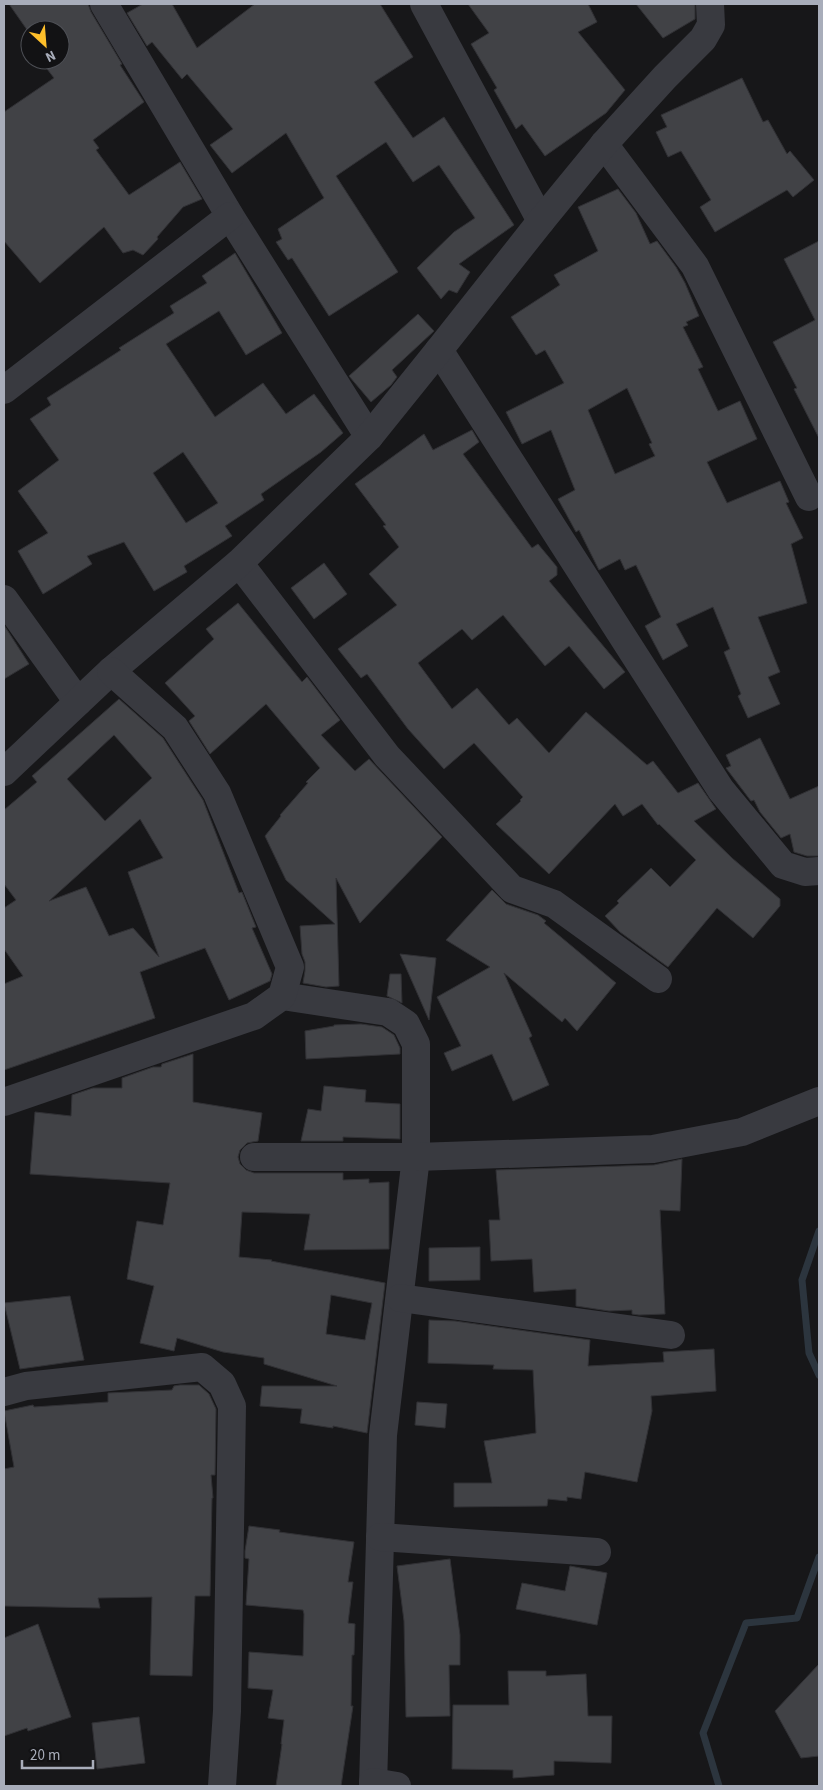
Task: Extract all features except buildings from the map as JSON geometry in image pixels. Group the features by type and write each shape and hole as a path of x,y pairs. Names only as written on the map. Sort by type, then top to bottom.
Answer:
{"street":[{"path":"104,4 230,216 369,437"},
{"path":"424,4 541,221"},
{"path":"4,772 111,670 239,563 369,437 604,144 665,76 703,40 711,25 710,4"},
{"path":"604,144 695,266 809,496"},
{"path":"4,390 230,216"},
{"path":"439,350 721,790 783,865 805,872 819,872"},
{"path":"239,563 387,756 512,889 554,904 658,978"},
{"path":"4,599 78,702"},
{"path":"4,1102 254,1016 282,996 290,967 218,793 175,728 111,670"},
{"path":"282,996 388,1012 406,1024 416,1044 416,1156 383,1435 380,1537 381,1785"},
{"path":"254,1156 416,1156 653,1149 742,1132 819,1101"},
{"path":"400,1298 671,1334"},
{"path":"4,1392 26,1386 202,1367 222,1384 232,1406 227,1711 222,1786"},
{"path":"380,1537 597,1552"}],"waterway":[{"path":"819,1231 802,1280 809,1353 819,1375"},
{"path":"719,1786 703,1733 746,1623 797,1618 819,1557"}]}
